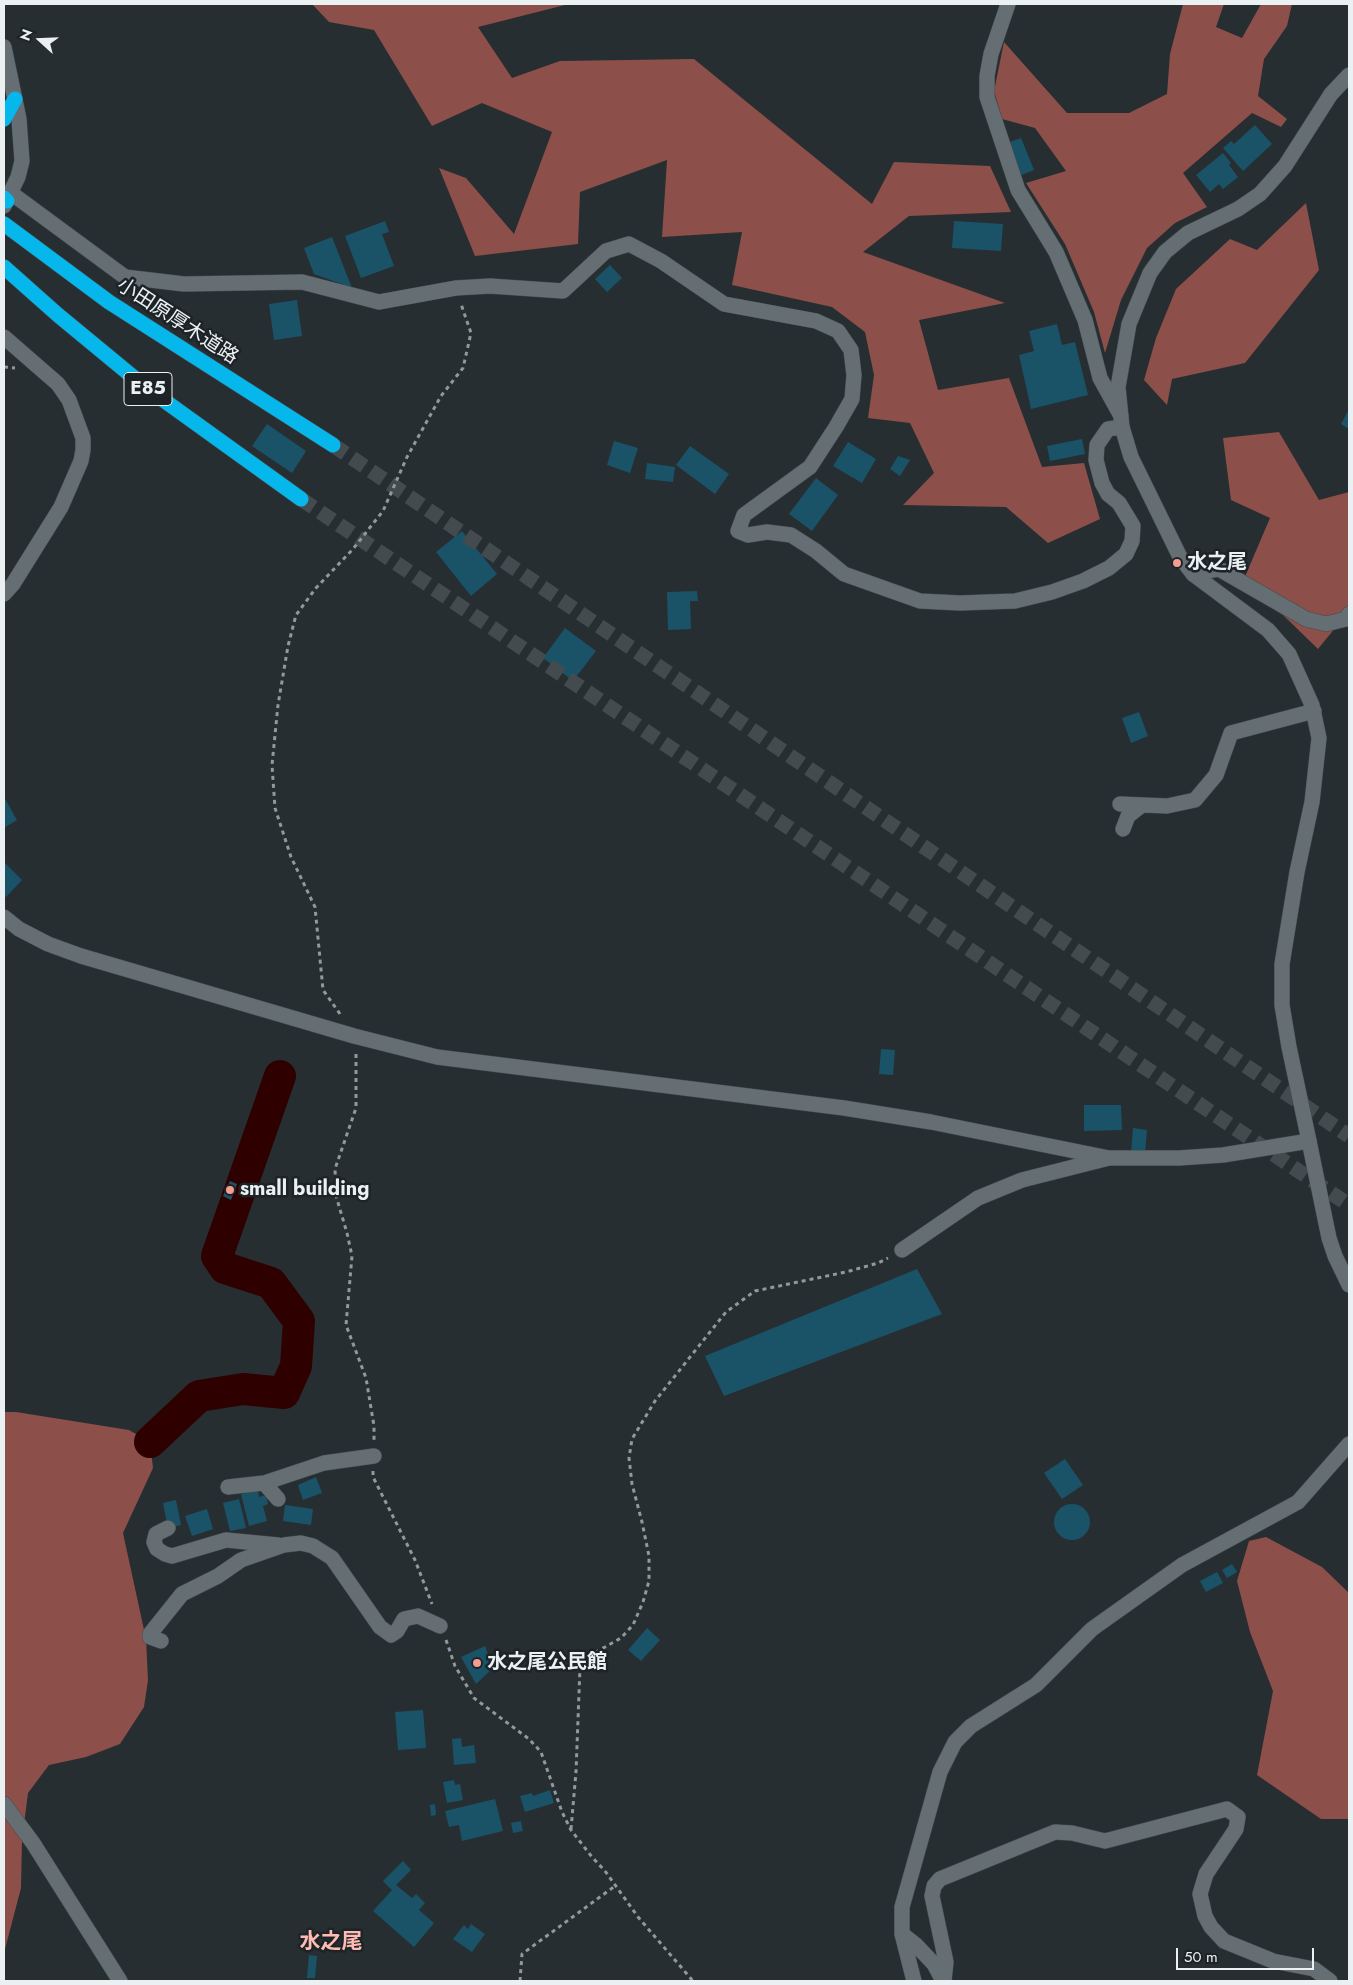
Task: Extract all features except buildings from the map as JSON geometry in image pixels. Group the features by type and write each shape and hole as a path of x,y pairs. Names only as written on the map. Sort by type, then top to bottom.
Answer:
{"highway":[{"path":"4,119 15,99"},
{"name":"小田原厚木道路","path":"4,224 27,243 109,302 333,445"},
{"name":"E85","path":"4,267 144,386 301,499"}],"street":[{"path":"1008,4 987,76 987,97 1018,190 1056,252 1085,320 1100,378 1121,422 1132,456 1159,517 1180,558 1193,574 1268,630 1289,654 1303,682 1314,711 1320,738 1312,802 1297,872 1282,964 1282,1005 1329,1238 1335,1256 1349,1285"},
{"path":"4,47 19,119 22,160 18,177 6,199 125,277 184,284 302,282 379,302 456,288 490,286 563,291 606,251 629,244 661,261 724,304 816,321 838,331 851,350 854,374 852,399 810,466 744,515 738,531 748,535 767,532 791,535 816,551 844,574 920,601 960,603 1015,601 1052,592 1083,581 1109,568 1126,554 1132,541 1133,526 1119,503 1108,494 1102,484 1096,460 1098,445 1108,429 1121,422"},
{"path":"1121,422 1118,388 1129,324 1150,273 1166,252 1188,234 1238,208 1260,194 1286,166 1331,94 1349,75"},
{"path":"4,337 58,384 69,400 74,413 83,438 83,450 81,461 60,507 4,594"},
{"path":"1193,574 1218,569 1306,619 1326,624 1346,619 1349,614"},
{"path":"1120,804 1167,806 1195,800 1216,775 1231,733 1314,711"},
{"path":"1123,829 1128,816 1142,805"},
{"path":"4,918 48,944 81,956 354,1036 437,1057 844,1108 932,1122 1109,1158 1178,1158 1223,1155 1309,1141"},
{"path":"902,1250 978,1198 1022,1180 1109,1158"},
{"path":"914,1981 902,1934 902,1907 940,1772 949,1752 962,1734 1036,1685 1092,1630 1182,1565 1298,1502 1349,1444"},
{"path":"228,1487 264,1483 324,1463 374,1456"},
{"path":"264,1483 278,1500"},
{"path":"168,1528 156,1534 154,1542 157,1549 172,1556 226,1540 284,1545 301,1543 307,1545 332,1558 380,1627 392,1635 397,1631 404,1619 418,1616 440,1626"},
{"path":"161,1641 150,1637 150,1634 182,1594 218,1576 241,1560 284,1545"},
{"path":"4,1804 33,1843 120,1981"},
{"path":"943,1981 946,1962 932,1896 934,1886 940,1879 1055,1832 1072,1833 1105,1841 1227,1809 1238,1816 1236,1829 1206,1874 1200,1894 1205,1916 1211,1927 1224,1941 1273,1961 1314,1969 1330,1981"},
{"path":"902,1934 916,1945 934,1964 943,1981"}],"path":[{"path":"456,288 471,333 463,368 436,404 407,457 383,511 353,549 316,588 296,615 288,646 278,705 272,765 275,808 291,857 315,907 323,990 354,1036 357,1065 356,1108 335,1170 336,1196 352,1256 346,1325 366,1378 371,1402 374,1426 373,1477 415,1560 455,1666 474,1698 529,1739 541,1752 562,1812 571,1830 660,1944 693,1981"},
{"path":"571,1830 576,1772 580,1667 589,1656 621,1638 633,1624 643,1602 649,1581 649,1556 629,1458 632,1439 655,1401 726,1312 755,1292 862,1268 878,1263 902,1250"},
{"path":"520,1981 522,1954 615,1886"}],"shaded area":[{"path":"312,4 569,4 478,27 512,78 560,61 694,59 872,204 894,162 990,166 1011,212 909,216 863,252 1005,303 919,320 938,390 1009,378 1042,467 1084,463 1100,519 1048,543 1006,507 903,505 934,473 910,423 868,418 874,375 865,332 832,307 732,285 742,232 662,237 667,160 580,192 578,244 475,256 439,168 466,178 514,234 552,132 482,103 432,126 374,30 329,22"},
{"path":"1183,4 1224,4 1216,27 1242,38 1261,4 1292,4 1287,26 1264,59 1258,96 1287,119 1281,127 1252,113 1183,173 1207,207 1175,223 1147,248 1121,300 1105,353 1094,312 1065,244 1026,183 1066,171 1035,128 1002,119 994,91 1004,42 1067,113 1129,113 1167,94 1170,54"},
{"path":"1306,203 1319,270 1245,363 1172,379 1167,405 1144,380 1156,338 1176,289 1230,239 1257,250"},
{"path":"1279,432 1319,500 1349,492 1349,611 1318,649 1283,615 1241,586 1270,518 1231,500 1223,438"},
{"path":"4,1412 16,1412 129,1430 150,1442 153,1468 123,1533 146,1639 148,1680 144,1707 120,1744 86,1757 49,1765 28,1793 22,1840 21,1888 4,1953"},
{"path":"1266,1537 1322,1567 1349,1593 1349,1819 1321,1819 1257,1775 1273,1691 1250,1632 1237,1581 1249,1541"}],"waterway":[{"path":"150,1442 199,1396 243,1389 284,1393 296,1366 299,1321 271,1283 225,1268 217,1256 280,1076"}],"tunnel":[{"path":"333,445 1349,1136"},
{"path":"301,499 1349,1205"}],"place":[{"name":"水之尾","path":"1177,563"},
{"name":"small building","path":"230,1190"},
{"name":"水之尾公民館","path":"477,1663"}],"district":[{"name":"水之尾","path":"331,1943"}]}
